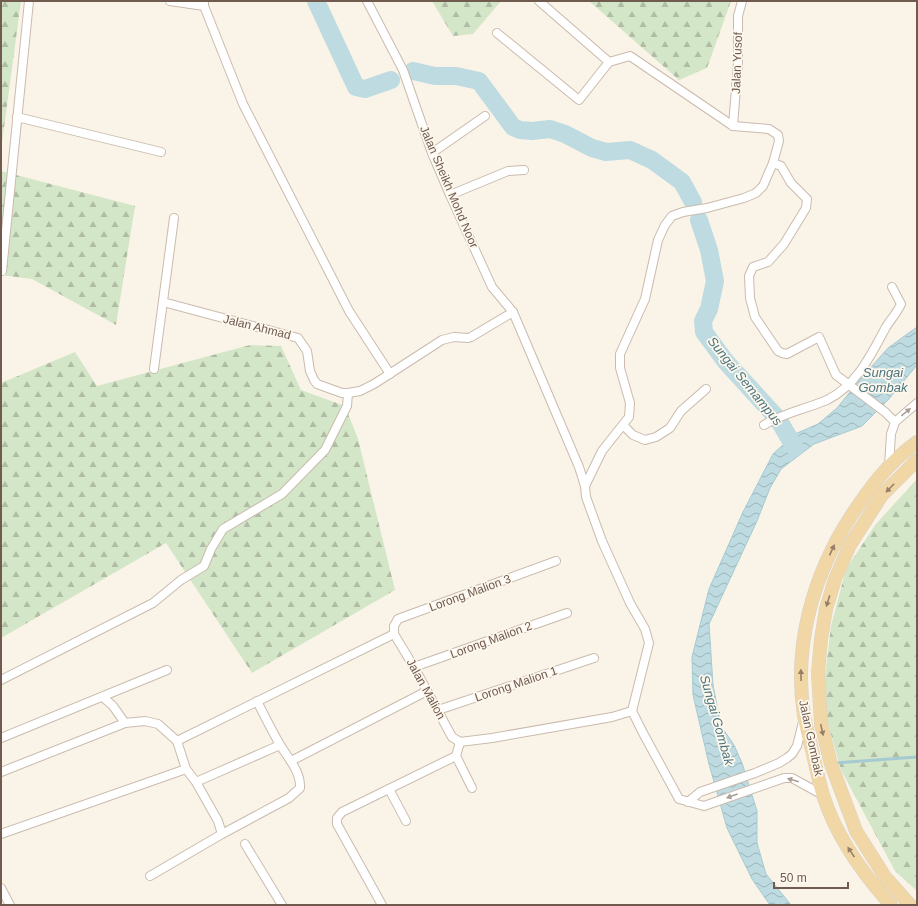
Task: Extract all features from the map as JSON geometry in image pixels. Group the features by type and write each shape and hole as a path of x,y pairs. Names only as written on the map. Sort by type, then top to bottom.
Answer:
{"main road":[{"name":"Jalan Gombak","path":"891,905 872,884 844,841 830,814 823,795 804,716 801,670 802,650 812,597 835,543 871,486 889,466 917,442"},
{"name":"Jalan Gombak","path":"910,905 886,877 856,831 830,764 820,724 818,673 820,639 826,608 835,579 850,545 882,496 917,460"}],"street":[{"path":"2,271 29,1"},
{"path":"170,1 204,4 243,104 349,311 390,374"},
{"name":"Jalan Sheikh Mohd Noor","path":"366,1 403,70 432,153 492,286 514,312 537,370 579,467 585,486 586,497 602,541 630,603 645,629 649,643 632,711"},
{"path":"539,1 608,62"},
{"name":"Jalan Yusof","path":"733,126 738,63 738,16 742,1"},
{"path":"497,33 579,100 608,62 630,56 733,126 769,129 778,135 779,141 773,163 764,186 756,193 744,198 707,208 683,212 672,216 665,225 658,240 645,299 620,354 620,368 630,403 629,417 602,451 585,486"},
{"path":"432,153 485,116"},
{"path":"17,117 161,152"},
{"path":"773,163 781,166 792,183 806,199 806,208 784,244 768,262 753,268 750,271 750,298 755,317 778,351 782,353 787,354 819,337 836,375 885,412 894,422"},
{"path":"450,195 508,171 524,170"},
{"path":"154,369 174,218"},
{"path":"767,423 828,399 849,385 868,360 887,325 898,311 901,304 892,287"},
{"name":"Jalan Ahmad","path":"162,302 298,338 307,351 310,371 314,380 321,386 342,393 348,393"},
{"path":"1,680 153,603 181,580 204,566 211,549 223,528 282,494 325,450 347,406 348,393 360,391 390,374 442,340 454,337 471,337 514,312"},
{"path":"623,425 633,435 645,440 656,437 670,428 680,411 706,389"},
{"path":"889,466 894,422 917,403"},
{"name":"Lorong Malion 3","path":"394,634 394,626 398,619 556,561"},
{"name":"Lorong Malion 2","path":"414,667 567,613"},
{"path":"177,741 394,634"},
{"name":"Jalan Malion","path":"394,634 414,667 452,737 460,742"},
{"name":"Lorong Malion 1","path":"438,710 594,658"},
{"path":"1,738 167,670"},
{"path":"292,761 427,691"},
{"path":"103,697 113,706 125,723"},
{"path":"150,876 215,837 289,798 300,788 300,783 292,761 280,745 257,701"},
{"path":"472,788 456,756 460,742 492,738 612,717 632,711 679,799 704,806 784,778 792,778 823,795"},
{"path":"688,802 700,792 755,773 779,763 792,754 797,746 804,716"},
{"path":"1,772 125,723 145,721 158,724 177,741 186,769 196,782 218,821 222,834"},
{"path":"196,782 280,745"},
{"path":"382,905 337,824 337,818 342,812 456,756"},
{"path":"1,834 186,769"},
{"path":"389,789 406,821"},
{"path":"246,844 282,905"},
{"path":"1,888 10,905"}],"green space":[{"path":"1,1 21,1 1,150"},
{"path":"432,1 501,1 473,34 453,36"},
{"path":"589,1 731,1 707,68 679,80"},
{"path":"1,171 135,206 116,325 32,279 1,275"},
{"path":"250,345 281,346 301,390 345,406 358,439 395,590 252,673 166,543 1,638 1,383 75,352 97,386"},
{"path":"917,479 917,891 895,871 841,770 822,702 831,626 846,569 876,524"}],"water":[{"name":"Sungai Gombak","path":"917,327 917,365 888,400 862,426 814,444 781,469 770,488 757,521 709,624 713,685 721,726 734,745 742,763 757,811 757,843 766,874 791,905 770,905 752,879 727,828 709,764 693,695 692,657 709,589 743,512 773,454 795,434 818,424 837,408 888,348"}],"waterway":[{"name":"Sungai Semampus","path":"316,1 356,87 365,89 391,80"},
{"name":"Sungai Semampus","path":"413,71 435,76 456,76 479,81 513,127 520,130 532,131 550,129 565,134 592,148 606,152 630,150 652,160 682,182 693,202"},
{"name":"Sungai Semampus","path":"699,220 709,250 715,281 709,309 703,321 704,332 726,362 778,419 795,448"},
{"path":"835,763 917,757"}]}
